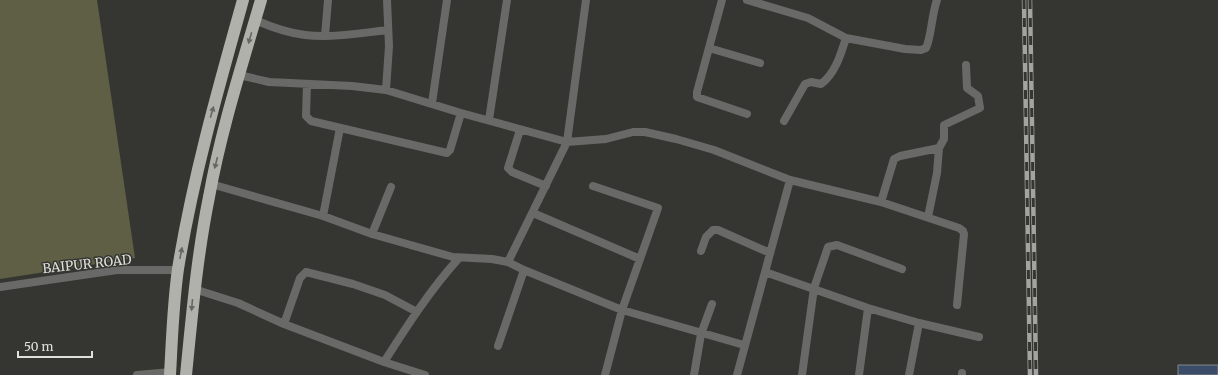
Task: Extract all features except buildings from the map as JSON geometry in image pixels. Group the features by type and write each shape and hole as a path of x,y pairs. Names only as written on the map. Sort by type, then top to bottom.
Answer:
{"highway":[{"path":"170,374 178,270 205,136 243,0"},
{"path":"186,375 194,289 211,184 239,75 261,0"}],"street":[{"path":"325,36 328,0"},
{"path":"386,90 388,30 387,0"},
{"path":"432,103 447,0"},
{"path":"489,120 507,0"},
{"path":"508,262 567,142 586,0"},
{"path":"722,0 697,92 697,97 746,114"},
{"path":"747,0 808,18 846,38 905,50 920,50 926,48 936,0"},
{"path":"255,20 283,31 304,35 325,36 388,30"},
{"path":"784,121 805,84 811,82 822,84 829,76 839,58 846,38"},
{"path":"709,48 760,63"},
{"path":"928,217 937,173 939,148 944,139 944,125 980,108 978,96 967,88 966,65"},
{"path":"239,75 269,82 352,86 386,90 520,130 567,142 600,140 633,132 645,132 714,150 790,180 881,202 928,217 963,230 957,305"},
{"path":"307,84 306,116 308,119 340,128 448,152 450,150 461,113"},
{"path":"323,216 340,128"},
{"path":"520,130 508,168 512,172 546,186"},
{"path":"881,202 894,159 900,156 939,148"},
{"path":"737,375 790,180"},
{"path":"211,184 323,216 372,234 459,258 492,259 508,262 622,310 744,346"},
{"path":"593,186 657,207 658,210 622,310 605,375"},
{"path":"372,234 391,187"},
{"path":"533,213 640,259"},
{"path":"701,251 706,237 713,230 718,230 770,253"},
{"path":"802,375 814,288 828,247 831,245 837,245 902,269"},
{"path":"384,362 444,274 459,258"},
{"name":"BAIPUR ROAD","path":"0,287 117,270 178,270"},
{"path":"498,346 524,270"},
{"path":"284,324 300,278 306,272 385,294 417,312"},
{"path":"765,272 868,308 919,323 979,337"},
{"path":"194,289 238,303 284,324 384,362 425,375"},
{"path":"694,375 701,334 712,304"},
{"path":"859,375 868,308"},
{"path":"909,375 919,323"},
{"path":"137,375 170,374"}],"green space":[{"path":"0,0 97,0 135,258 0,279"}],"railway":[{"path":"1024,0 1030,375"},
{"path":"1030,0 1036,375"}]}
